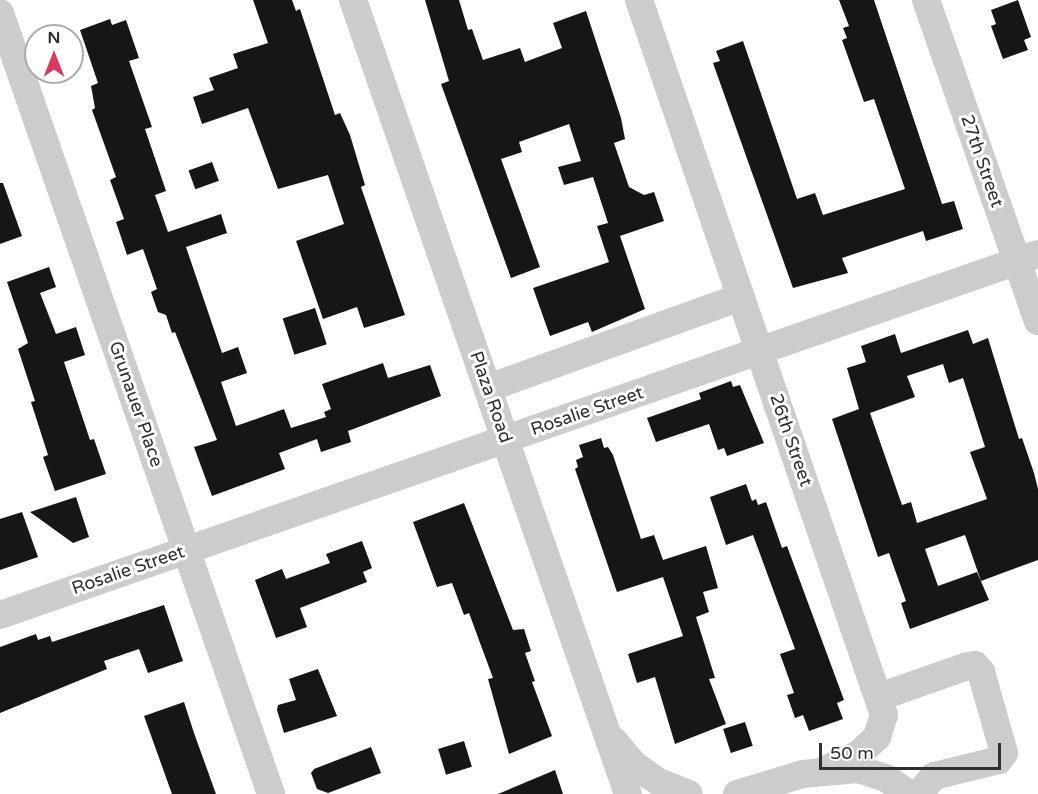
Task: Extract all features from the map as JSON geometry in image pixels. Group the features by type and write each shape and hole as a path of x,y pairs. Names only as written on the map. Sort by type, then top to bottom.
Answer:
{"street":[{"name":"Plaza Road","path":"353,0 628,794"},
{"name":"26th Street","path":"639,0 884,715 877,737 859,754 813,779"},
{"name":"27th Street","path":"926,0 1027,258 1038,321"},
{"name":"Grunauer Place","path":"0,13 272,794"},
{"name":"Rosalie Street","path":"0,615 1027,258"},
{"path":"488,388 741,297"},
{"path":"879,697 968,666 975,665 981,672 1004,753 999,759 934,776 919,794"},
{"path":"606,731 633,764 659,782 689,794"},
{"path":"737,794 858,769 886,778 909,794"}],"building":[{"path":"253,0 292,0 296,11 300,9 335,115 340,113 350,135 365,185 361,187 405,315 364,328 357,307 323,319 296,241 344,224 328,175 278,189 248,108 202,124 193,97 214,90 209,78 238,68 233,54 268,43"},
{"path":"425,0 459,0 468,30 472,29 483,60 520,48 525,62 562,48 553,23 586,11 621,118 625,139 614,143 629,187 644,195 654,192 664,221 620,236 645,309 592,332 588,322 550,336 533,288 609,262 597,226 608,223 593,177 564,185 558,167 581,161 569,124 519,142 522,152 501,159 540,267 511,278 441,84 449,81"},
{"path":"839,0 874,0 942,204 954,201 963,229 926,241 923,231 842,258 848,273 793,288 713,63 720,61 716,51 743,41 797,199 815,193 823,215 905,189 874,99 864,102 842,40 847,38 843,28 849,26"},
{"path":"1018,0 1031,37 1024,40 1028,50 1003,59 991,26 996,24 991,10"},
{"path":"110,19 112,25 126,20 139,58 129,61 152,127 145,129 166,191 155,195 168,232 221,214 227,233 186,247 222,353 238,347 247,373 221,382 236,426 284,409 291,428 326,417 324,412 331,409 322,384 383,363 388,378 430,365 441,396 348,431 351,442 321,452 317,439 279,453 285,469 212,496 194,447 217,440 175,332 172,333 166,315 158,312 151,292 157,289 143,249 127,255 116,222 124,219 110,180 116,177 92,110 95,108 91,86 98,83 84,42 84,29"},
{"path":"212,162 219,181 195,189 189,171"},
{"path":"0,183 3,183 22,236 0,244"},
{"path":"49,267 56,287 40,293 56,334 76,327 85,355 64,362 90,440 94,439 106,474 55,491 43,457 48,455 31,402 35,401 18,349 28,343 7,282"},
{"path":"315,308 327,344 294,355 283,319"},
{"path":"968,330 973,344 988,338 1019,439 1022,438 1038,489 1038,560 981,581 965,535 925,549 938,586 977,572 989,600 910,629 901,603 906,601 889,553 878,557 832,419 859,409 847,368 866,362 861,346 895,334 901,353","holes":["943,364 949,383 963,378 985,447 970,452 987,499 917,523 911,502 902,505 870,413 915,397 907,376"]},
{"path":"731,381 733,387 740,385 764,443 727,456 724,448 718,450 709,424 656,442 647,418 701,399 699,393"},
{"path":"601,438 604,448 608,447 613,455 641,539 654,535 663,560 706,546 718,588 703,592 709,612 696,617 715,678 709,679 726,724 675,744 655,677 637,683 628,654 683,636 663,577 617,592 575,469 578,467 576,460 583,457 579,445"},
{"path":"746,484 752,501 756,499 758,505 766,502 782,548 787,546 844,700 837,703 843,719 809,731 803,715 795,718 787,695 794,693 780,654 795,649 753,535 726,545 710,497"},
{"path":"76,497 89,537 73,543 30,512"},
{"path":"464,503 513,630 524,629 531,651 525,653 535,681 532,682 552,736 509,754 488,679 493,678 469,613 464,615 452,583 437,587 413,522"},
{"path":"22,512 38,557 0,570 0,519"},
{"path":"362,541 372,568 363,572 367,582 300,608 307,627 276,638 255,580 282,569 286,579 330,563 326,554"},
{"path":"164,605 183,661 148,673 139,649 104,661 107,669 0,713 0,647 36,634 38,640 50,636 52,642"},
{"path":"318,669 337,716 284,733 277,710 278,705 296,700 289,679"},
{"path":"184,702 216,794 172,794 144,716"},
{"path":"745,722 753,746 731,753 723,729"},
{"path":"464,741 472,767 446,775 438,749"},
{"path":"371,747 381,773 328,793 317,789 311,773 314,769"},
{"path":"555,770 563,794 498,794"}]}
